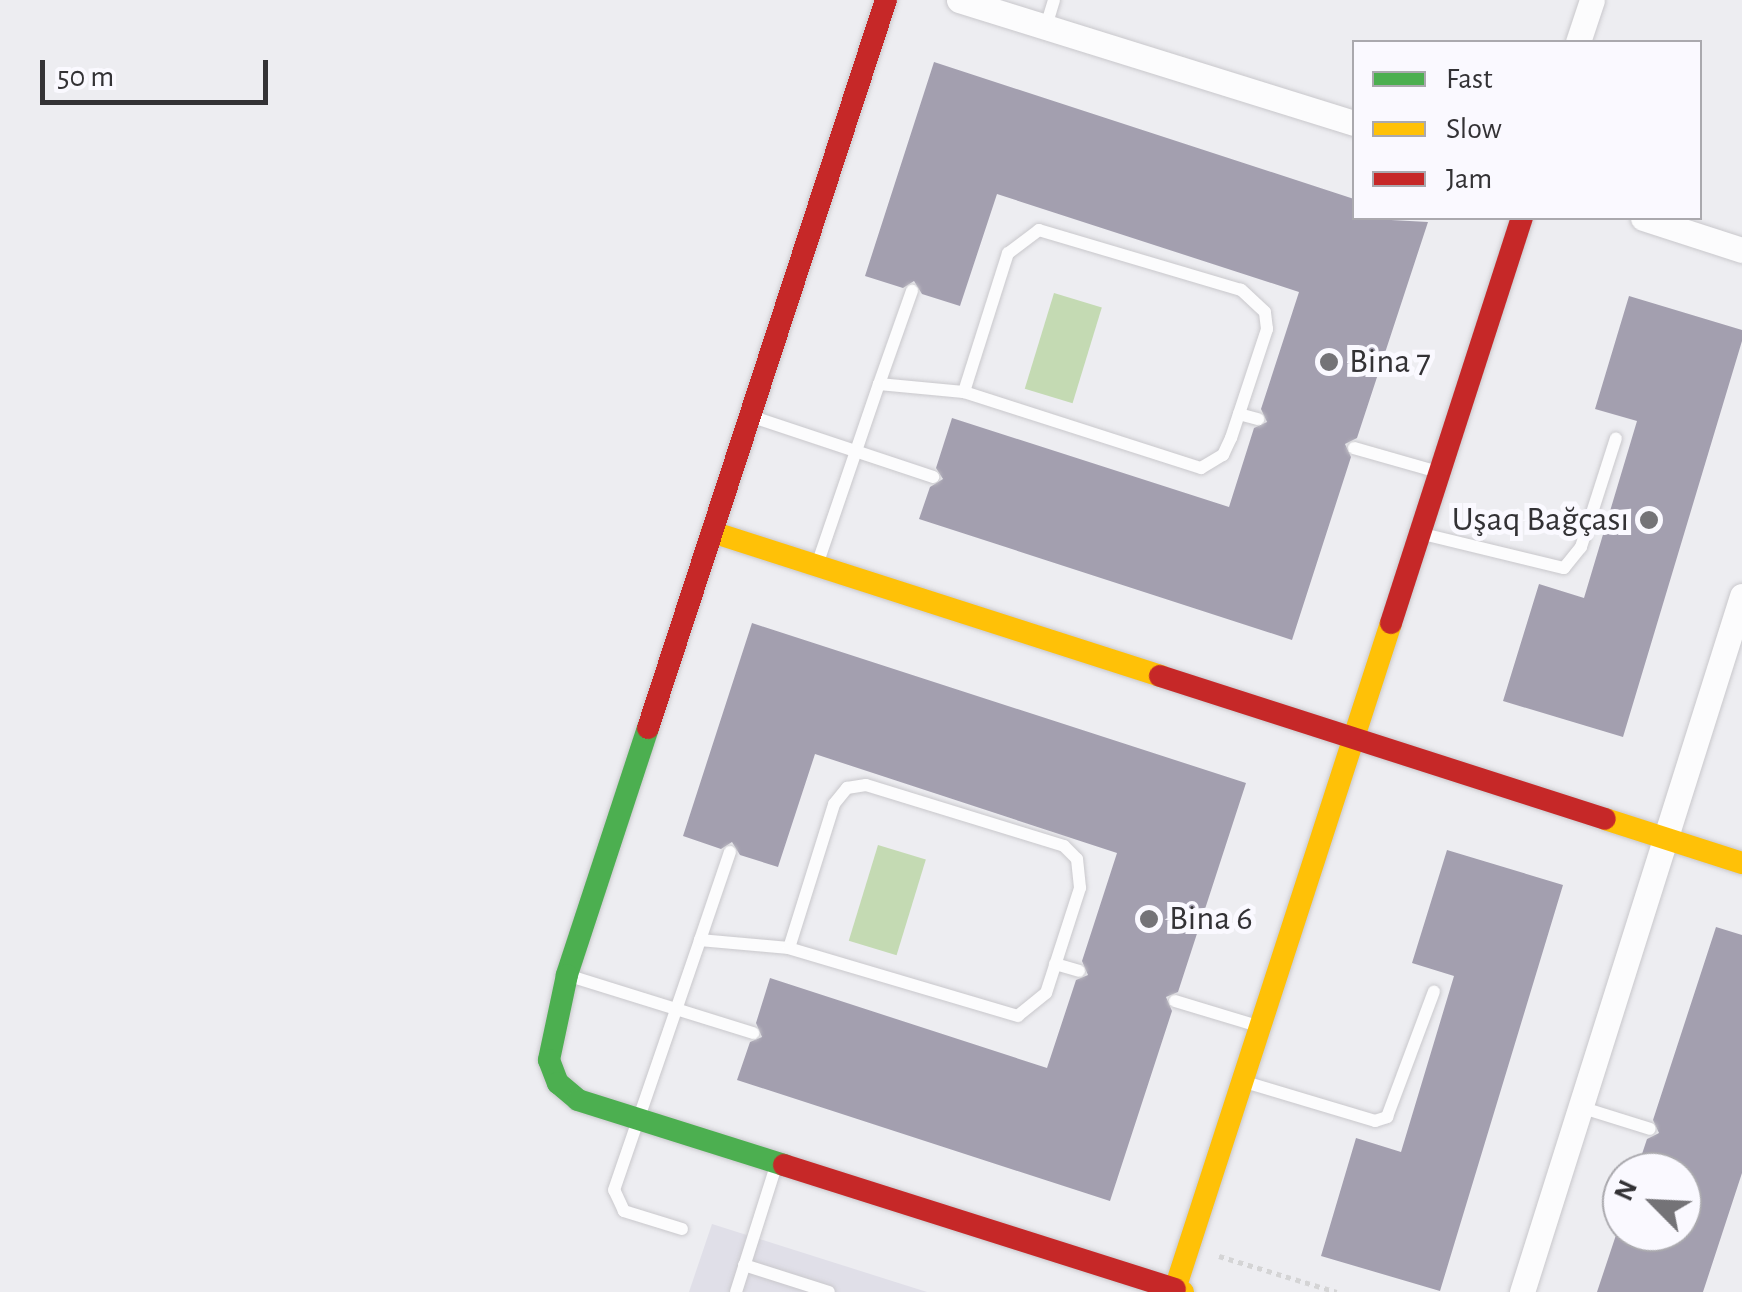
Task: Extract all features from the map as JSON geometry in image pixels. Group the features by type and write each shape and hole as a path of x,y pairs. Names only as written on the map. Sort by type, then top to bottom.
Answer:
{"street":[{"path":"886,0 549,1036 558,1083 578,1100 1179,1291 1521,220"},
{"path":"958,0 1050,12 1352,122"},
{"path":"1579,40 1592,0"},
{"path":"1649,220 1742,250"},
{"path":"712,532 1742,863"},
{"path":"1522,1292 1742,596"}],"lane":[{"path":"879,384 964,392 1182,467 1201,468 1223,455 1267,329 1253,297 1052,231 1021,238 1008,253 964,392"},
{"path":"817,566 912,291"},
{"path":"1239,414 1258,419"},
{"path":"750,416 933,478"},
{"path":"1421,533 1564,568 1580,547 1616,438"},
{"path":"1354,448 1440,473"},
{"path":"700,940 789,948 1018,1016 1035,1009 1055,964 1080,888 1077,859 1064,846 866,785 847,788 834,804 789,948"},
{"path":"682,1229 616,1201 638,1118 730,852"},
{"path":"1055,964 1079,971"},
{"path":"568,976 753,1033"},
{"path":"1243,1082 1376,1121 1388,1117 1434,990"},
{"path":"1176,1001 1261,1026"},
{"path":"1580,1108 1650,1129"},
{"path":"736,1292 777,1162"},
{"path":"744,1266 829,1292"}],"path":[{"path":"1219,1256 1336,1292"}],"shaded area":[{"path":"712,1224 927,1292 689,1292"}],"green space":[{"path":"1054,293 1102,308 1073,403 1025,389"},
{"path":"878,845 926,860 897,955 849,941"}],"building":[{"name":"Bina 7","path":"934,62 1352,198 1352,220 1428,222 1357,438 1345,444 1351,457 1292,640 919,519 930,487 943,479 936,468 952,418 1229,507 1254,428 1267,422 1261,409 1299,292 997,194 960,306 922,294 914,281 903,288 865,276"},
{"path":"1629,296 1742,330 1742,341 1623,737 1503,701 1539,584 1584,598 1637,421 1595,409"},
{"name":"Bina 6","path":"752,623 1246,783 1178,992 1166,997 1172,1011 1110,1201 737,1080 750,1042 762,1037 756,1023 770,978 1047,1068 1076,980 1088,975 1082,961 1117,853 815,754 778,867 740,855 732,842 721,849 683,836"},
{"path":"1447,850 1563,885 1440,1291 1321,1256 1356,1138 1401,1152 1454,976 1412,963"},
{"path":"1716,927 1742,935 1742,1173 1703,1292 1597,1292 1610,1252 1702,1252 1702,1152 1643,1152 1647,1139 1659,1133 1653,1120"}],"traffic: fast":[{"path":"648,728 567,975 549,1060 558,1083 578,1100 784,1165"}],"traffic: slow":[{"path":"712,532 1160,676"},
{"path":"1183,1292 1175,1289 1391,623"},
{"path":"1605,819 1742,863"}],"traffic: jam":[{"path":"648,728 886,0"},
{"path":"1391,623 1521,220"},
{"path":"1160,676 1605,819"},
{"path":"784,1165 1175,1289"}],"place":[{"name":"Bina 7","path":"1329,362"},
{"name":"Uşaq Bağçası","path":"1649,520"},
{"name":"Bina 6","path":"1149,919"}]}
